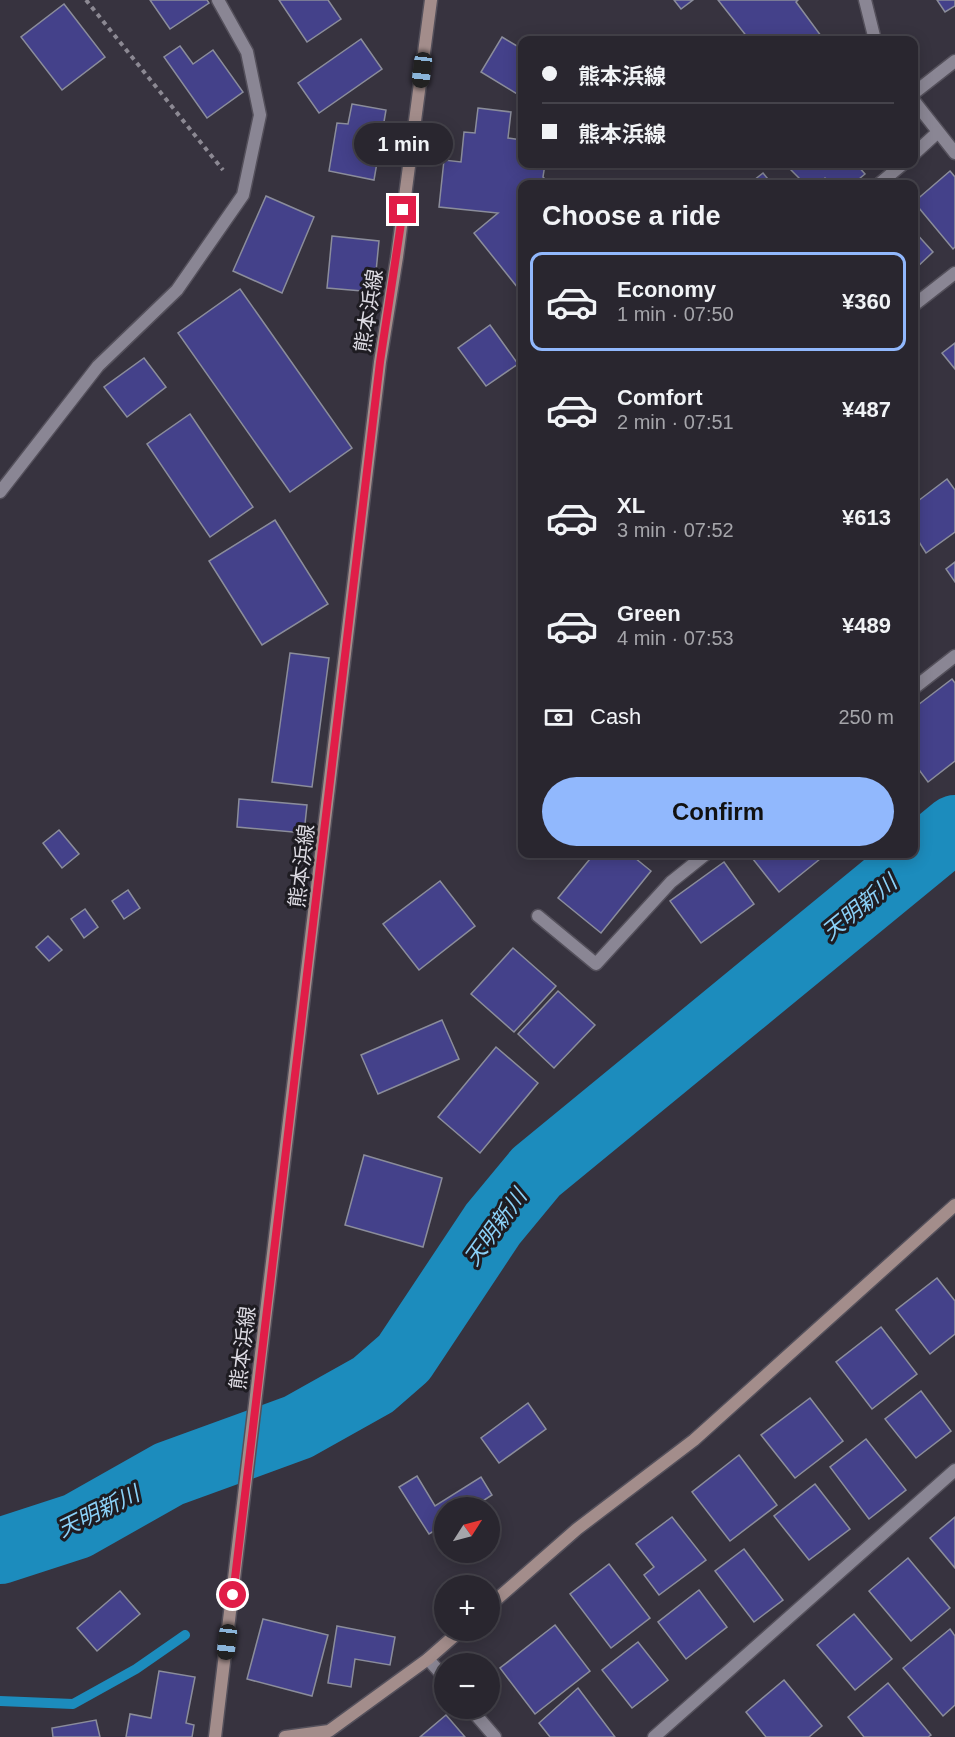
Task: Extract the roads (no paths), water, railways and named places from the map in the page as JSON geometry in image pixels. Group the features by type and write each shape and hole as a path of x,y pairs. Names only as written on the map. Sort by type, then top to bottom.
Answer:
{"main road":[{"name":"熊本浜線","path":"215,1737 311,957 380,362 397,256 431,0"},
{"path":"500,1596 578,1529 694,1440 955,1205"},
{"path":"285,1737 329,1731 428,1659 448,1641"}],"street":[{"path":"0,492 98,366 177,290 243,195 260,115 247,52 218,0"},
{"path":"866,0 874,36"},
{"path":"918,90 955,61"},
{"path":"918,106 955,153"},
{"path":"918,150 938,132"},
{"path":"884,180 898,168"},
{"path":"918,302 955,273"},
{"path":"918,685 955,656"},
{"path":"538,916 596,964 671,882 701,858"},
{"path":"654,1737 955,1470"},
{"path":"428,1659 434,1666"},
{"path":"479,1719 495,1737"}],"waterway":[{"name":"天明新川","path":"0,1551 77,1526 169,1474 298,1427 373,1385 404,1358 493,1224 536,1172 955,828"},
{"path":"0,1701 73,1704 136,1669 185,1635"}]}
